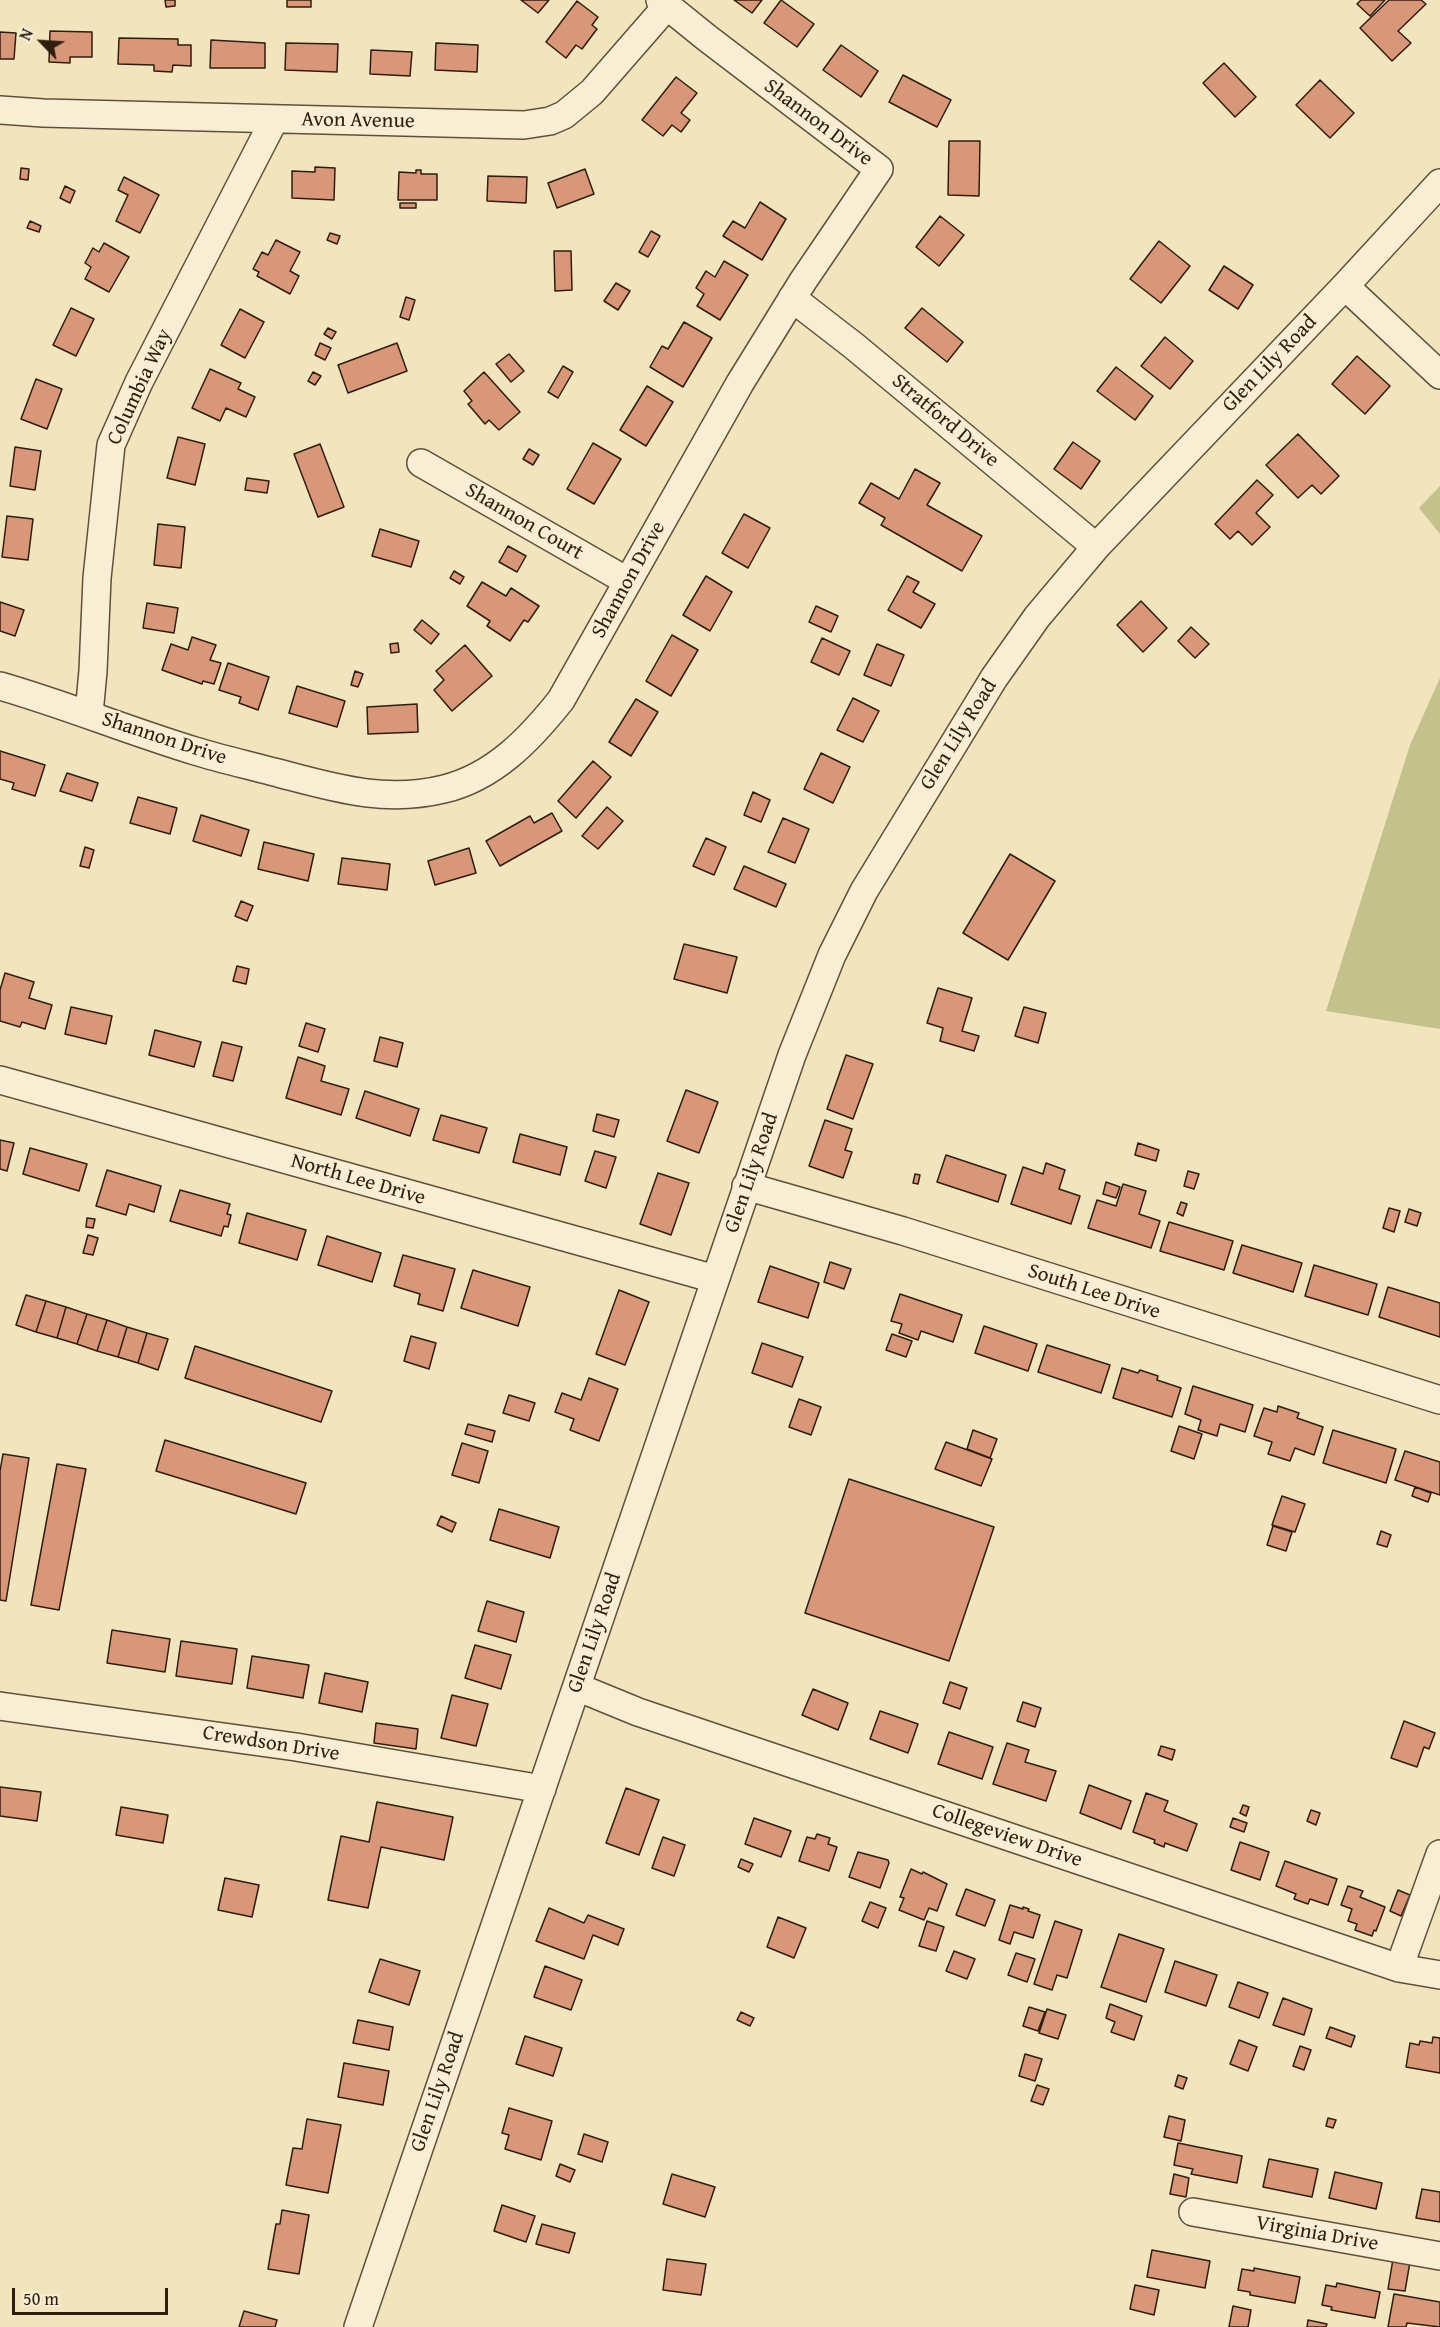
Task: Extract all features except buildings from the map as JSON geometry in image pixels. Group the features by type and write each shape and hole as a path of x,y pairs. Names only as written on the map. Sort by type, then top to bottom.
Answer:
{"street":[{"name":"Avon Avenue","path":"0,110 274,120 524,125 550,121 564,115 592,92 663,3"},
{"name":"Shannon Drive","path":"0,686 195,751 334,788 366,794 396,796 444,789 476,777 504,760 540,728 561,700 627,581 792,298 879,169 663,3"},
{"name":"Columbia Way","path":"89,714 97,578 111,445 139,382 274,120"},
{"name":"Glen Lily Road","path":"358,2327 792,1055 829,962 864,891 994,678 1037,617 1096,547 1440,183"},
{"path":"1345,286 1440,375"},
{"name":"Stratford Drive","path":"792,298 854,346 1096,547"},
{"name":"Shannon Court","path":"422,463 627,581"},
{"name":"North Lee Drive","path":"0,1080 715,1279"},
{"name":"South Lee Drive","path":"747,1186 903,1231 1440,1400"},
{"name":"Collegeview Drive","path":"577,1688 657,1718 1399,1968 1440,1974"},
{"name":"Crewdson Drive","path":"0,1706 285,1745 542,1789"},
{"path":"1399,1968 1440,1854"},
{"name":"Virginia Drive","path":"1193,2212 1440,2256"}],"shaded area":[{"path":"1440,486 1440,534 1419,508"},
{"path":"1440,678 1440,1029 1326,1011 1410,745"}]}
